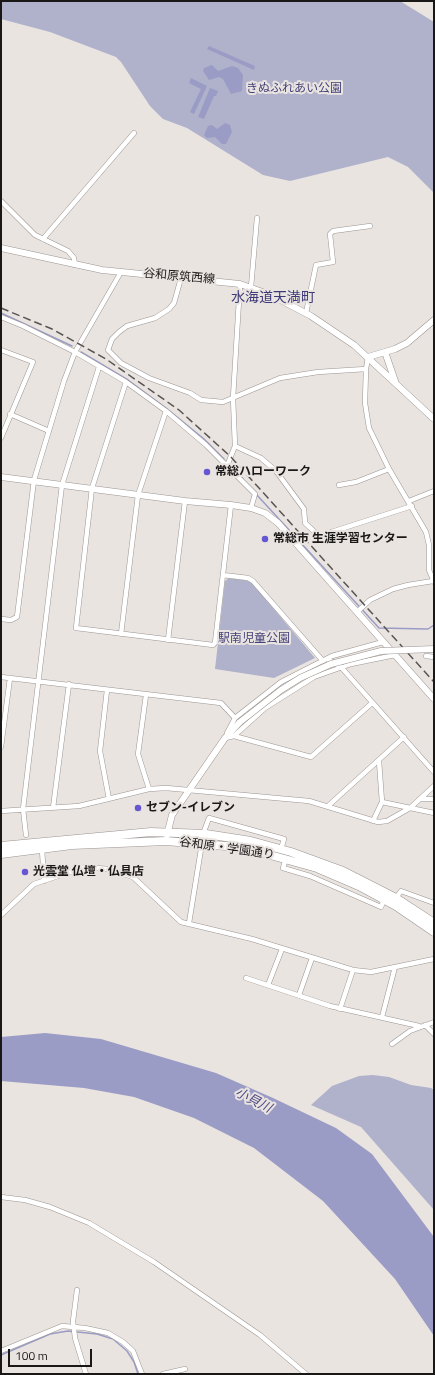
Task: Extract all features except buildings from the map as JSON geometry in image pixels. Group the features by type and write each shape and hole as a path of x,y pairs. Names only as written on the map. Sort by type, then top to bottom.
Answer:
{"highway":[{"name":"谷和原・学園通り","path":"1,846 130,832 203,834 251,841 281,849 396,898 434,923"},
{"name":"谷和原・学園通り","path":"1,854 80,845 166,841 202,844 286,858 342,874 434,932"}],"street":[{"path":"43,239 134,133"},
{"path":"1,201 30,230 43,239 68,251 74,258 76,265"},
{"path":"251,287 257,218"},
{"path":"306,313 316,264 333,262 330,234 333,231 370,226"},
{"name":"谷和原筑西線","path":"1,248 76,265 121,272 240,284 271,294 306,313 343,337 368,357 434,419"},
{"path":"1,619 11,620 17,617 34,480 75,352 121,272"},
{"path":"181,278 174,303 169,309 155,318 123,329 112,339 108,350 121,363 149,378 190,393 201,400 223,402 272,380 284,377 337,370 366,369"},
{"path":"228,466 235,446 233,398 240,284"},
{"path":"1,317 15,322 75,352 126,382 166,411 206,445 255,494 251,508"},
{"path":"357,612 370,600 393,589 408,584 433,581 429,570 427,537 409,500 376,446 366,414 366,369 368,357 407,343 434,320"},
{"path":"1,350 33,362 1,438"},
{"path":"385,352 396,384"},
{"path":"26,835 23,809 62,485 100,367"},
{"path":"126,382 92,488 76,628 168,640 215,643 231,505"},
{"path":"122,634 138,495 166,411"},
{"path":"10,414 49,431"},
{"path":"235,446 261,458 273,468 304,509 305,523 318,536 412,506"},
{"path":"339,485 356,482 389,469"},
{"path":"1,477 34,480 185,501 231,505 251,508 265,513 278,523 434,699"},
{"path":"409,500 434,491"},
{"path":"168,640 185,501"},
{"path":"223,575 248,578 253,581 325,660 341,666 434,772"},
{"path":"166,841 172,815 238,720 281,682 344,652 383,642"},
{"path":"238,720 280,690 300,678 331,664 381,651 434,649"},
{"path":"234,736 282,695 314,677 341,666 395,655"},
{"path":"426,656 434,657"},
{"path":"1,677 221,703 238,720"},
{"path":"1,747 10,678"},
{"path":"53,808 69,684"},
{"path":"107,690 100,751 109,799"},
{"path":"146,695 138,754 149,789"},
{"path":"225,738 234,736 311,757 372,703"},
{"path":"328,806 404,737"},
{"path":"372,821 382,802 379,761"},
{"path":"1,811 79,806 149,789 189,790 309,801 372,821 387,821 410,808 434,786"},
{"path":"421,799 434,799"},
{"path":"382,802 434,814"},
{"path":"203,834 209,818 284,840 281,849"},
{"path":"189,923 202,844"},
{"path":"42,849 44,881"},
{"path":"286,858 283,868 310,876 381,907 384,900"},
{"path":"1,915 24,891 34,884 85,867 122,873 133,877 181,922 252,939 353,970 371,972 434,959"},
{"path":"336,887 342,874"},
{"path":"396,898 401,891 434,903"},
{"path":"268,985 282,949"},
{"path":"299,995 312,958"},
{"path":"382,1017 395,967"},
{"path":"340,1008 353,970"},
{"path":"246,978 340,1008 419,1026"},
{"path":"392,1044 403,1035 419,1026 434,1022"},
{"path":"425,1025 434,1034"},
{"path":"1,1197 32,1201 89,1223 154,1262 260,1335 306,1374"},
{"path":"77,1290 74,1330 86,1374"},
{"path":"1,1351 62,1326 74,1330 108,1333 123,1342 133,1351 142,1374"},
{"path":"163,1374 185,1369"}],"green space":[{"name":"きぬふれあい公園","path":"1,1 400,1 434,22 434,193 408,167 388,157 290,181 263,175 187,128 163,119 150,106 121,62 116,57 50,32 1,19"},
{"name":"駅南児童公園","path":"229,578 249,581 253,584 315,658 274,678 215,669 225,581"},
{"path":"373,1075 389,1077 411,1085 431,1088 434,1090 434,1210 361,1127 311,1105 332,1086 359,1076"}],"water":[{"path":"209,46 255,66 254,70 207,49"},
{"path":"212,65 218,71 232,66 238,68 243,75 242,91 231,94 223,79 219,77 209,80 203,71 204,68"},
{"path":"191,78 207,86 194,114 190,112 201,89 189,83"},
{"path":"210,88 218,91 216,96 214,96 204,119 198,117"},
{"path":"225,123 230,125 232,132 226,144 222,144 215,137 207,138 204,135 208,126 212,125 217,129"},
{"name":"小貝川","path":"45,1033 101,1039 216,1073 336,1128 372,1154 434,1237 434,1336 395,1279 323,1201 254,1148 194,1118 134,1097 84,1088 1,1081 1,1037"}],"waterway":[{"path":"1,313 72,346"},
{"path":"81,352 128,380 166,408 204,439 224,459"},
{"path":"237,472 243,479"},
{"path":"256,494 379,628 428,629 434,625"},
{"path":"1,1355 50,1334 68,1331 97,1334 113,1339 127,1351 134,1362 138,1374"}],"railway":[{"path":"1,308 52,329 106,359 179,410 231,457 434,682"}],"place":[{"name":"常総ハローワーク","path":"207,472"},
{"name":"常総市 生涯学習センター","path":"265,539"},
{"name":"セブン-イレブン","path":"138,808"},
{"name":"光雲堂 仏壇・仏具店","path":"25,872"}],"district":[{"name":"水海道天満町","path":"273,299"}]}
